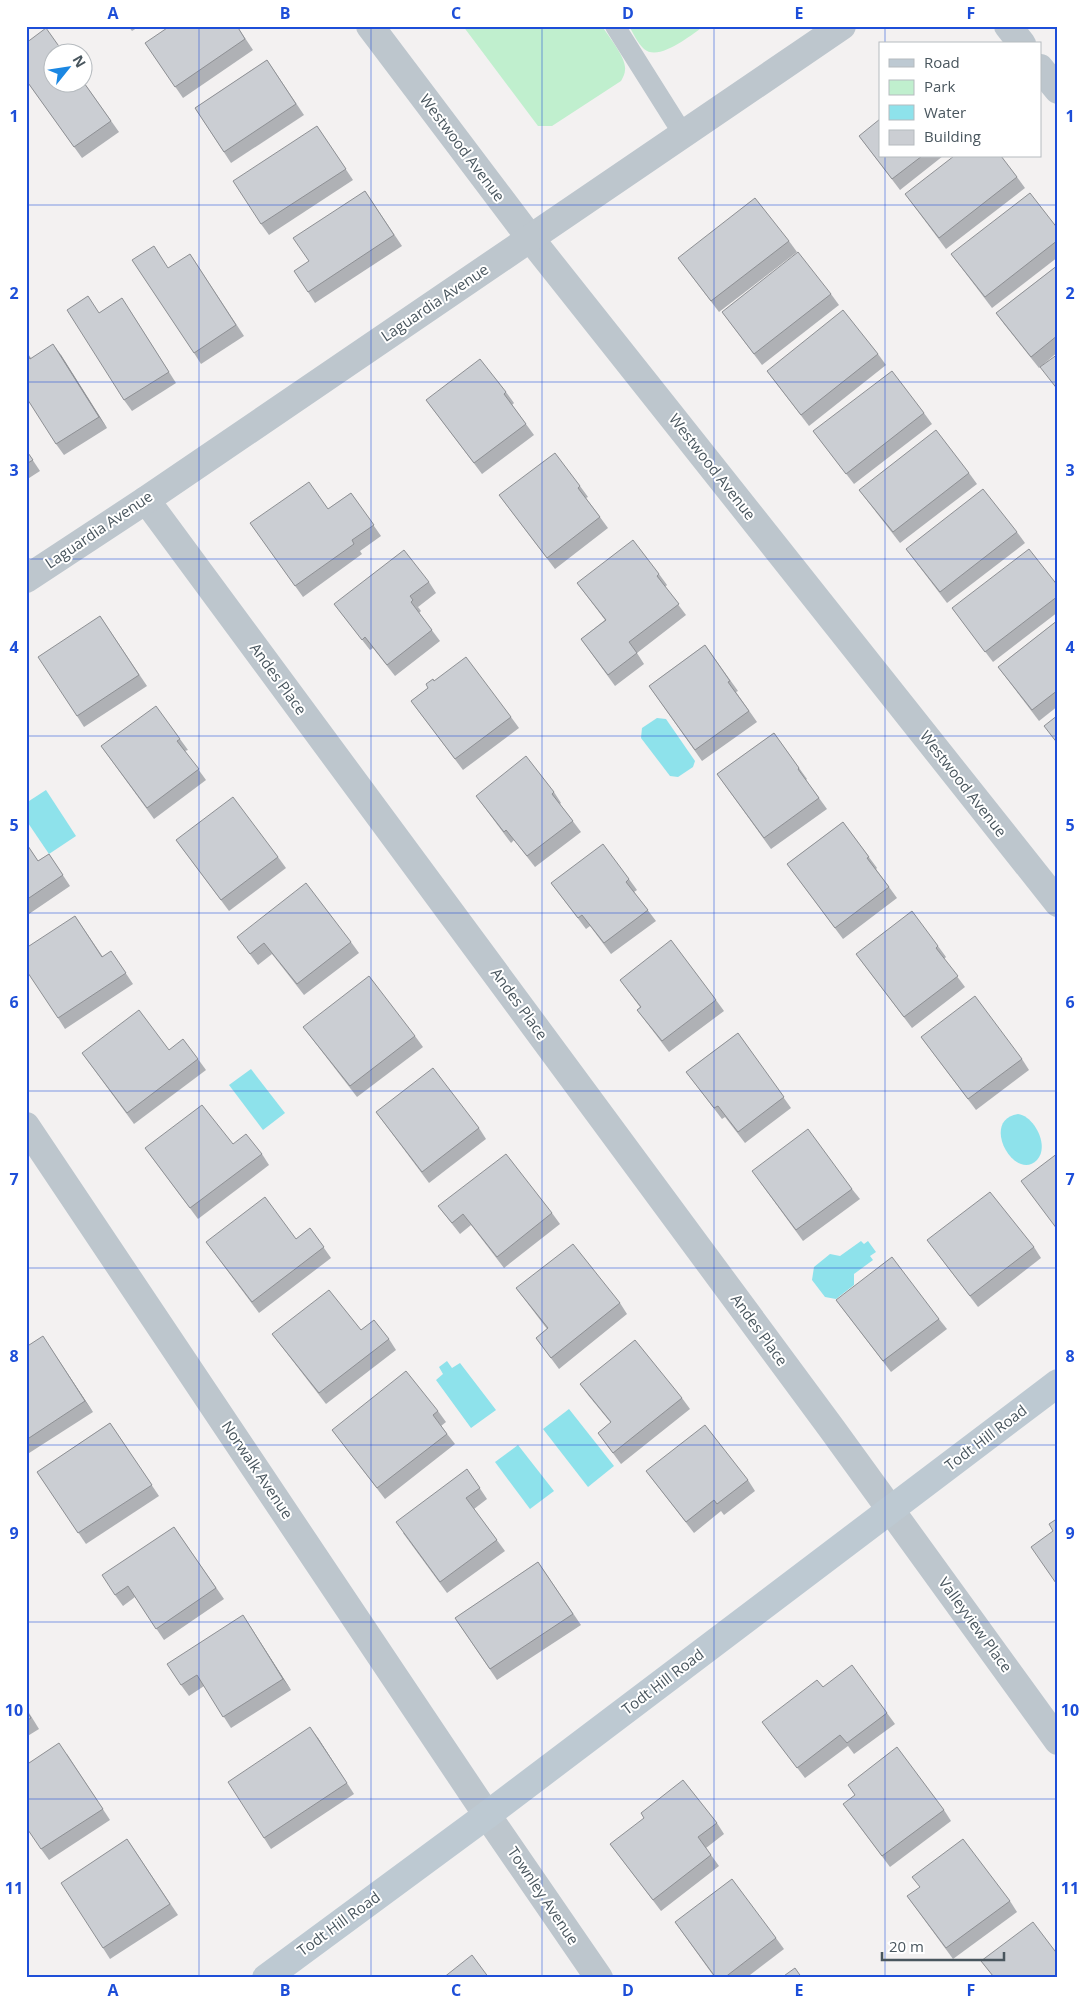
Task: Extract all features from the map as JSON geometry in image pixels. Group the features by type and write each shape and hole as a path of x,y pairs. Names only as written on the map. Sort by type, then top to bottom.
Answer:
{"street":[{"name":"Westwood Avenue","path":"370,26 530,238 1058,903"},
{"name":"Laguardia Avenue","path":"26,579 146,500 842,26"},
{"path":"1008,26 1020,42"},
{"path":"1042,70 1058,90"},
{"name":"Andes Place","path":"146,500 891,1509"},
{"name":"Norwalk Avenue","path":"26,1126 488,1814"},
{"name":"Todt Hill Road","path":"266,1978 488,1814 1058,1383"},
{"name":"Valleyview Place","path":"891,1509 1058,1741"},
{"name":"Townley Avenue","path":"488,1814 599,1978"}],"lane":[{"path":"615,26 683,134"}],"green space":[{"path":"463,26 602,26 623,59 625,73 621,81 552,126 538,126"},
{"path":"629,26 704,26 675,46 658,52 650,52 644,49"}],"water":[{"path":"657,718 666,719 695,761 693,767 678,777 670,776 641,738 642,728"},
{"path":"46,790 76,836 49,854 26,820 26,803"},
{"path":"251,1069 285,1113 263,1130 229,1085"},
{"path":"1018,1114 1030,1120 1041,1140 1041,1154 1037,1160 1028,1165 1019,1163 1011,1157 1001,1137 1001,1127 1007,1119"},
{"path":"861,1241 864,1244 868,1241 876,1252 870,1256 873,1260 854,1274 854,1285 836,1299 825,1297 812,1280 814,1267 830,1254 840,1256"},
{"path":"447,1361 452,1368 460,1363 496,1410 471,1428 436,1380 443,1374 439,1367"},
{"path":"569,1409 614,1466 588,1487 543,1429"},
{"path":"518,1445 554,1491 530,1509 495,1462"}],"building":[{"path":"170,26 237,26 245,39 175,87 145,43"},
{"path":"46,28 56,42 42,42 42,92 90,92 111,121 74,147 26,80 26,43"},
{"path":"267,60 296,104 224,152 195,108"},
{"path":"879,120 879,158 919,158 892,179 859,136"},
{"path":"317,126 346,169 261,224 233,181"},
{"path":"951,158 1003,158 1017,177 939,238 905,194"},
{"path":"365,191 394,235 308,292 294,271 309,261 293,238"},
{"path":"1030,193 1058,229 1058,240 985,297 951,254"},
{"path":"755,198 789,241 711,301 678,258"},
{"path":"154,246 168,268 190,254 236,325 194,353 132,260"},
{"path":"798,252 831,294 754,354 722,312"},
{"path":"1058,265 1058,335 1031,357 996,313"},
{"path":"88,296 99,313 122,298 169,372 124,400 67,310"},
{"path":"843,310 878,354 801,415 767,371"},
{"path":"53,344 99,417 56,444 26,397 26,352 30,359"},
{"path":"1058,354 1058,390 1040,367"},
{"path":"480,359 506,392 504,394 526,424 474,463 426,400"},
{"path":"892,371 924,413 846,474 813,431"},
{"path":"936,430 969,473 893,532 859,490"},
{"path":"26,450 33,460 26,464"},
{"path":"555,453 600,517 547,558 499,495"},
{"path":"309,482 328,509 351,493 374,525 352,540 354,544 295,586 250,523"},
{"path":"983,489 1017,532 940,592 906,549"},
{"path":"633,540 659,574 657,576 679,604 629,642 637,653 608,675 581,639 606,620 577,583"},
{"path":"1029,549 1058,586 1058,596 985,652 952,608"},
{"path":"404,550 429,582 410,596 413,600 411,602 432,630 387,665 365,637 362,640 334,604"},
{"path":"100,616 139,675 77,716 38,657"},
{"path":"1058,620 1058,690 1032,710 998,667"},
{"path":"705,645 749,711 695,750 649,686"},
{"path":"466,657 511,717 455,759 411,701 428,688 426,684 433,679 434,681"},
{"path":"156,706 180,739 177,741 199,769 147,808 101,746"},
{"path":"1058,715 1058,744 1044,726"},
{"path":"774,733 819,798 764,838 717,774"},
{"path":"526,756 554,792 552,794 573,821 527,856 506,830 504,832 476,796"},
{"path":"233,797 278,857 221,900 176,840"},
{"path":"843,822 889,887 835,928 787,864"},
{"path":"26,843 38,861 49,854 63,875 26,900"},
{"path":"603,844 629,879 626,882 648,910 604,943 582,915 578,918 551,883"},
{"path":"306,883 351,942 297,984 264,943 250,954 237,937"},
{"path":"912,911 938,946 936,948 958,976 904,1017 856,954"},
{"path":"75,916 102,957 111,951 126,973 58,1018 26,970 26,948"},
{"path":"671,940 716,1000 662,1041 637,1010 641,1007 620,980"},
{"path":"369,976 415,1036 350,1086 303,1027"},
{"path":"975,996 1022,1059 968,1099 921,1037"},
{"path":"139,1010 169,1050 183,1039 198,1059 127,1113 82,1053"},
{"path":"738,1033 784,1097 738,1132 718,1106 714,1108 686,1072"},
{"path":"433,1068 479,1128 422,1172 376,1112"},
{"path":"202,1105 233,1144 246,1134 262,1154 190,1208 145,1148"},
{"path":"808,1129 852,1189 796,1230 752,1171"},
{"path":"1058,1153 1058,1229 1057,1229 1021,1181"},
{"path":"506,1154 552,1213 497,1257 463,1214 452,1223 438,1206"},
{"path":"990,1192 1034,1247 970,1296 927,1240"},
{"path":"265,1197 296,1239 310,1228 324,1247 252,1302 206,1242"},
{"path":"573,1244 620,1303 551,1358 536,1338 548,1328 516,1288"},
{"path":"892,1257 939,1319 883,1361 836,1300"},
{"path":"329,1290 361,1330 374,1320 389,1339 319,1393 272,1334"},
{"path":"43,1336 85,1401 26,1440 26,1347"},
{"path":"635,1340 682,1398 613,1453 598,1433 611,1422 580,1384"},
{"path":"406,1371 438,1411 433,1415 447,1434 377,1488 332,1430"},
{"path":"110,1423 152,1485 78,1533 37,1472"},
{"path":"705,1425 748,1480 717,1504 714,1500 686,1522 646,1471"},
{"path":"467,1469 480,1488 466,1498 497,1540 440,1582 396,1522"},
{"path":"1058,1518 1058,1586 1031,1547 1053,1531 1049,1524"},
{"path":"174,1527 216,1588 156,1629 128,1586 115,1595 102,1575"},
{"path":"538,1562 573,1614 490,1669 455,1618"},
{"path":"243,1615 283,1679 223,1717 197,1675 181,1685 167,1664"},
{"path":"852,1665 887,1713 847,1743 840,1735 797,1768 762,1722 817,1680 823,1687"},
{"path":"26,1710 31,1718 26,1721"},
{"path":"310,1727 347,1783 264,1838 228,1782"},
{"path":"59,1743 103,1809 41,1849 26,1827 26,1765"},
{"path":"897,1747 944,1810 882,1856 843,1804 855,1795 848,1785"},
{"path":"683,1780 717,1823 698,1837 711,1855 653,1900 610,1844 644,1818 641,1813"},
{"path":"127,1839 170,1904 103,1948 61,1883"},
{"path":"963,1839 1010,1901 946,1948 907,1896 920,1887 912,1877"},
{"path":"732,1879 776,1938 724,1978 716,1978 675,1922"},
{"path":"1033,1922 1058,1955 1058,1974 1053,1978 991,1978 993,1976 981,1961"},
{"path":"472,1955 489,1978 443,1978"},
{"path":"795,1968 802,1978 781,1978"}]}
